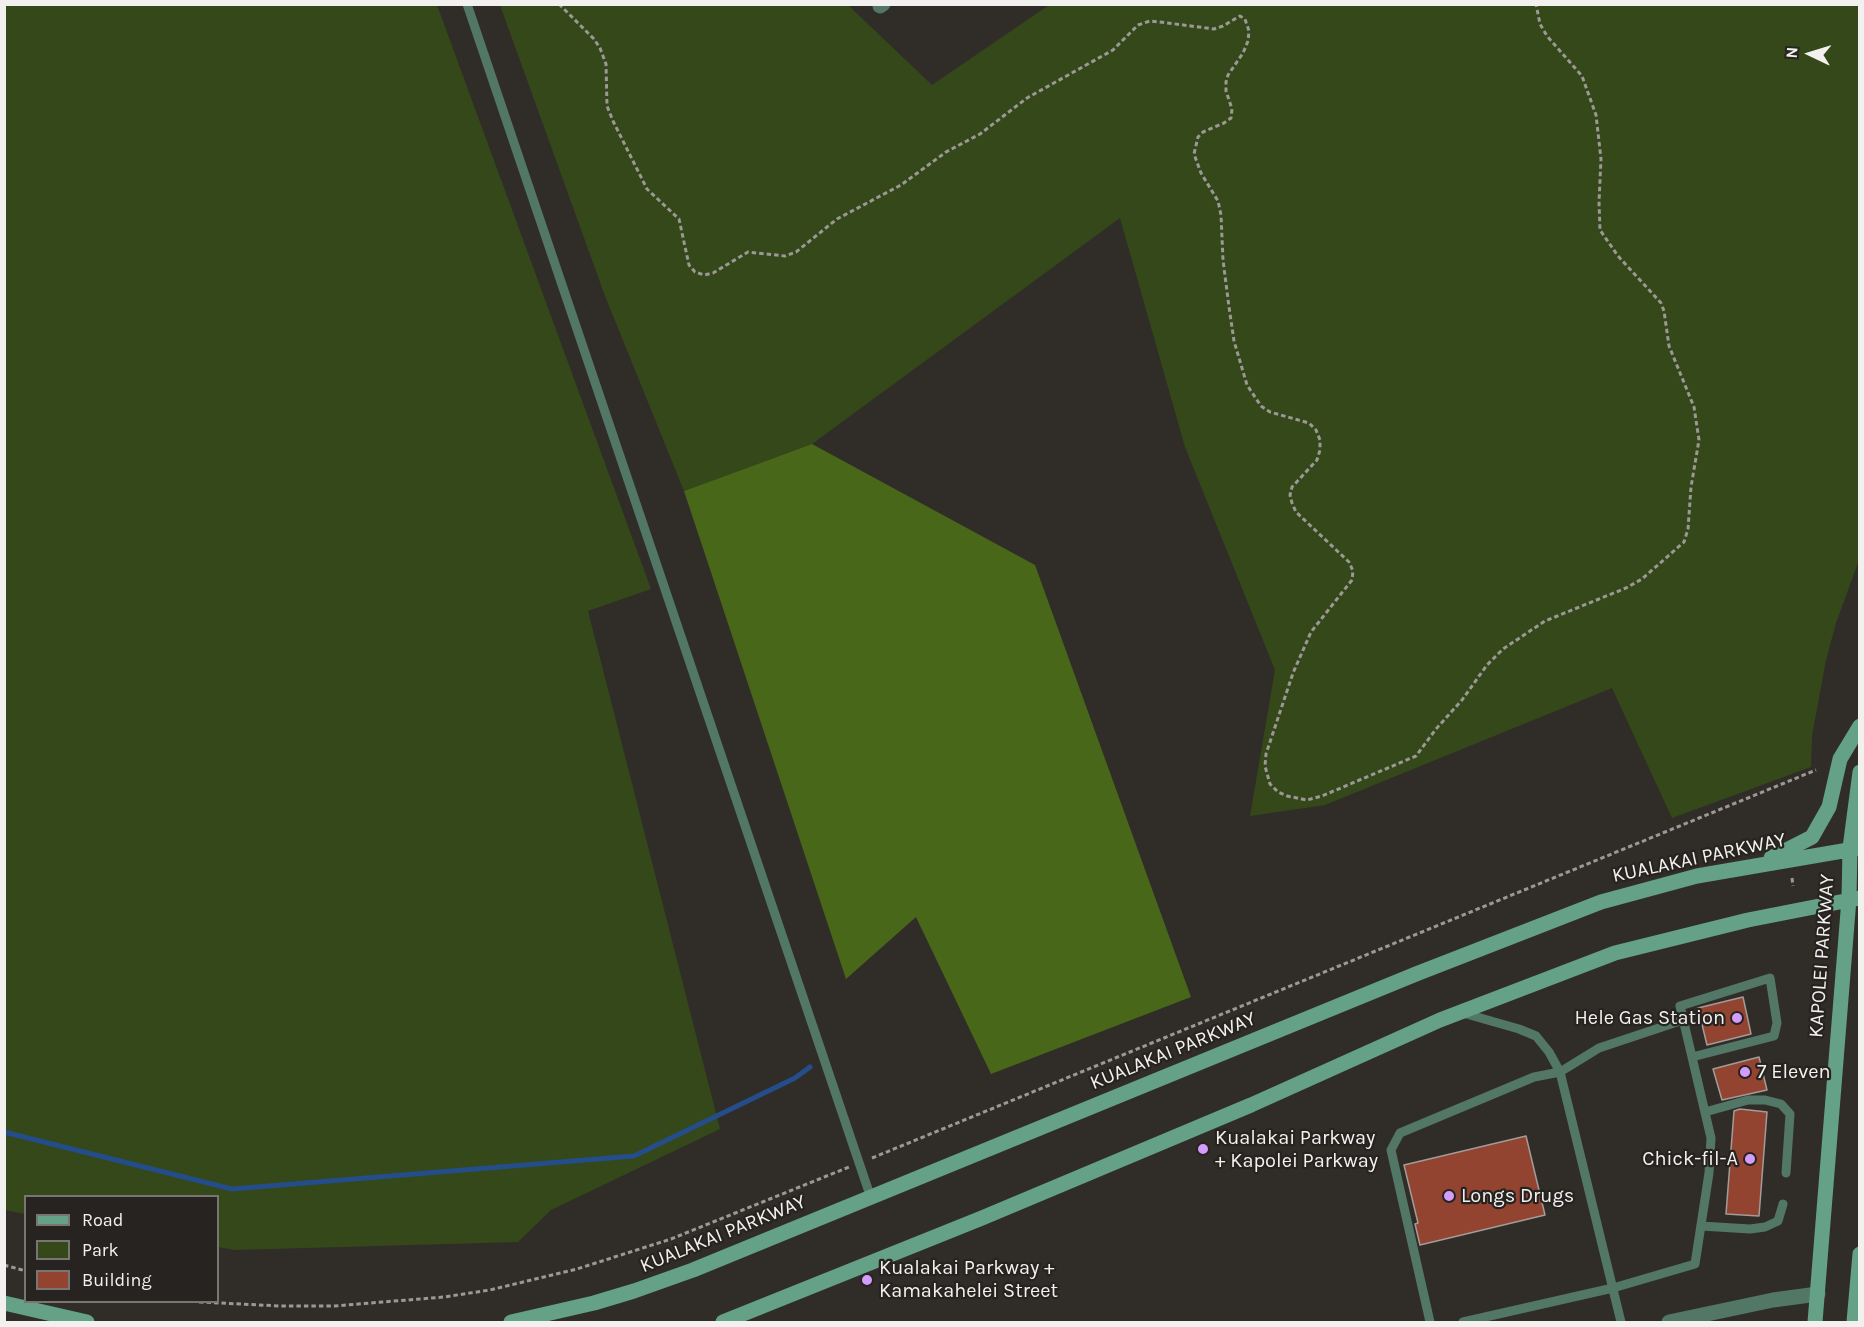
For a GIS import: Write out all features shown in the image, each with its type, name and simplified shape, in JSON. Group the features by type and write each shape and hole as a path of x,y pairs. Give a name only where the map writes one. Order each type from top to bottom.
{"main road":[{"path":"1757,865 1812,837 1828,807 1840,759 1860,726"},
{"name":"KAPOLEI PARKWAY","path":"1815,1323 1854,899 1860,772"},
{"name":"KUALAKAI PARKWAY","path":"511,1323 634,1291 693,1270 1552,920 1650,887 1855,848"},
{"path":"723,1323 1251,1105 1461,1012 1615,953 1748,920 1854,899"},
{"path":"1854,1323 1860,1254"},
{"path":"4,1303 87,1323"}],"street":[{"path":"1669,1323 1773,1300 1818,1294"}],"lane":[{"path":"467,4 871,1198"},
{"path":"1463,1323 1613,1288 1695,1264 1709,1173 1711,1138 1680,1006 1733,993 1770,978 1777,1023 1774,1036 1743,1039 1692,1057"},
{"path":"1461,1012 1536,1036 1549,1052 1560,1072 1621,1323"},
{"path":"1430,1323 1391,1150 1400,1133 1534,1077 1560,1072 1599,1048 1683,1020"},
{"path":"1705,1112 1748,1101 1765,1100 1781,1104 1790,1114 1786,1173"},
{"path":"1701,1226 1750,1229 1766,1227 1778,1221 1784,1204"}],"path":[{"path":"559,4 600,48 606,64 607,106 613,121 645,185 679,219 689,265 695,272 708,275 748,252 785,256 796,252 837,219 901,185 946,152 980,134 1039,90 1107,53 1138,25 1149,21 1214,29 1240,16 1245,19 1249,32 1248,41 1226,82 1226,91 1232,109 1231,118 1203,132 1198,137 1194,154 1218,201 1228,307 1234,341 1247,385 1261,406 1270,412 1310,423 1316,430 1320,440 1317,460 1292,487 1290,495 1292,503 1296,512 1350,562 1353,571 1349,585 1311,632 1293,673 1266,754 1265,766 1270,784 1278,792 1287,796 1307,800 1322,796 1416,756 1503,649 1545,621 1626,588 1642,579 1684,542 1688,529 1691,487 1699,440 1694,407 1669,346 1661,303 1606,242 1600,230 1601,159 1596,115 1582,76 1547,36 1540,24 1536,4"},
{"path":"219,1303 334,1306 444,1297 490,1290 577,1269 670,1239 1816,770"},
{"path":"1792,878 1793,886"},
{"path":"4,1265 24,1270"}],"green space":[{"path":"11,5 437,5 651,589 588,611 720,1129 551,1210 518,1242 235,1250 219,1247 219,1195 24,1195 24,1214 5,1210 4,7"},
{"path":"500,5 848,5 932,85 1049,5 1859,5 1859,560 1836,623 1826,660 1812,736 1811,767 1672,818 1612,688 1325,805 1250,816 1275,670 1185,447 1120,218 812,444 684,491 605,296"},
{"path":"812,444 1035,565 1191,997 991,1074 916,917 846,979 684,491"}],"building":[{"path":"1743,997 1751,1034 1707,1045 1698,1008"},
{"path":"1759,1057 1767,1090 1722,1100 1713,1069"},
{"path":"1740,1109 1767,1112 1759,1216 1726,1214 1734,1111"},
{"path":"1526,1136 1545,1215 1420,1245 1415,1224 1418,1223 1404,1165"}],"waterway":[{"path":"4,1132 232,1189 634,1156 795,1078 810,1067"}],"place":[{"name":"Hele Gas Station","path":"1737,1018"},
{"name":"7 Eleven","path":"1745,1072"},
{"name":"Kualakai Parkway + Kapolei Parkway","path":"1203,1149"},
{"name":"Chick-fil-A","path":"1750,1159"},
{"name":"Longs Drugs","path":"1449,1196"},
{"name":"Kualakai Parkway + Kamakahelei Street","path":"867,1280"}]}
